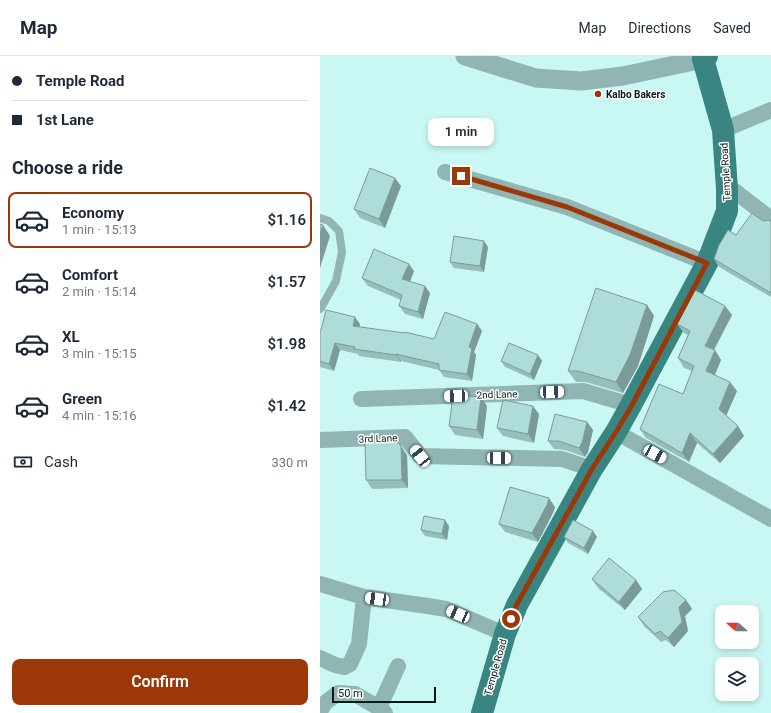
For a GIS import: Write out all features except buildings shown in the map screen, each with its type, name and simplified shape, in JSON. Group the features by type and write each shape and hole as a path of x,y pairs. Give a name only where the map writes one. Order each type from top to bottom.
{"main road":[{"name":"Temple Road","path":"482,713 505,634 517,604 592,469 632,405 707,263 727,211 723,130 704,57"}],"street":[{"path":"465,56 536,78 581,81 623,76 704,57"},
{"path":"723,130 771,110"},
{"path":"445,172 567,207 707,263"},
{"path":"727,189 732,189 771,219"},
{"name":"2nd Lane","path":"360,399 583,391 632,405"},
{"path":"616,432 771,519"},
{"name":"3rd Lane","path":"320,440 404,437 420,456 562,459 592,469"},
{"path":"320,584 364,597 446,609 505,634"},
{"path":"320,658 335,665 344,667 350,664 359,644 364,597"},
{"path":"320,711 325,703 338,693 354,694 382,710 398,666"}],"lane":[{"path":"320,218 328,221 338,231 342,252 336,281 320,309"}],"place":[{"name":"Kalbo Bakers","path":"598,94"}],"route":[{"path":"461,176 567,207 707,263 632,405 592,469 517,604 511,619"}]}
